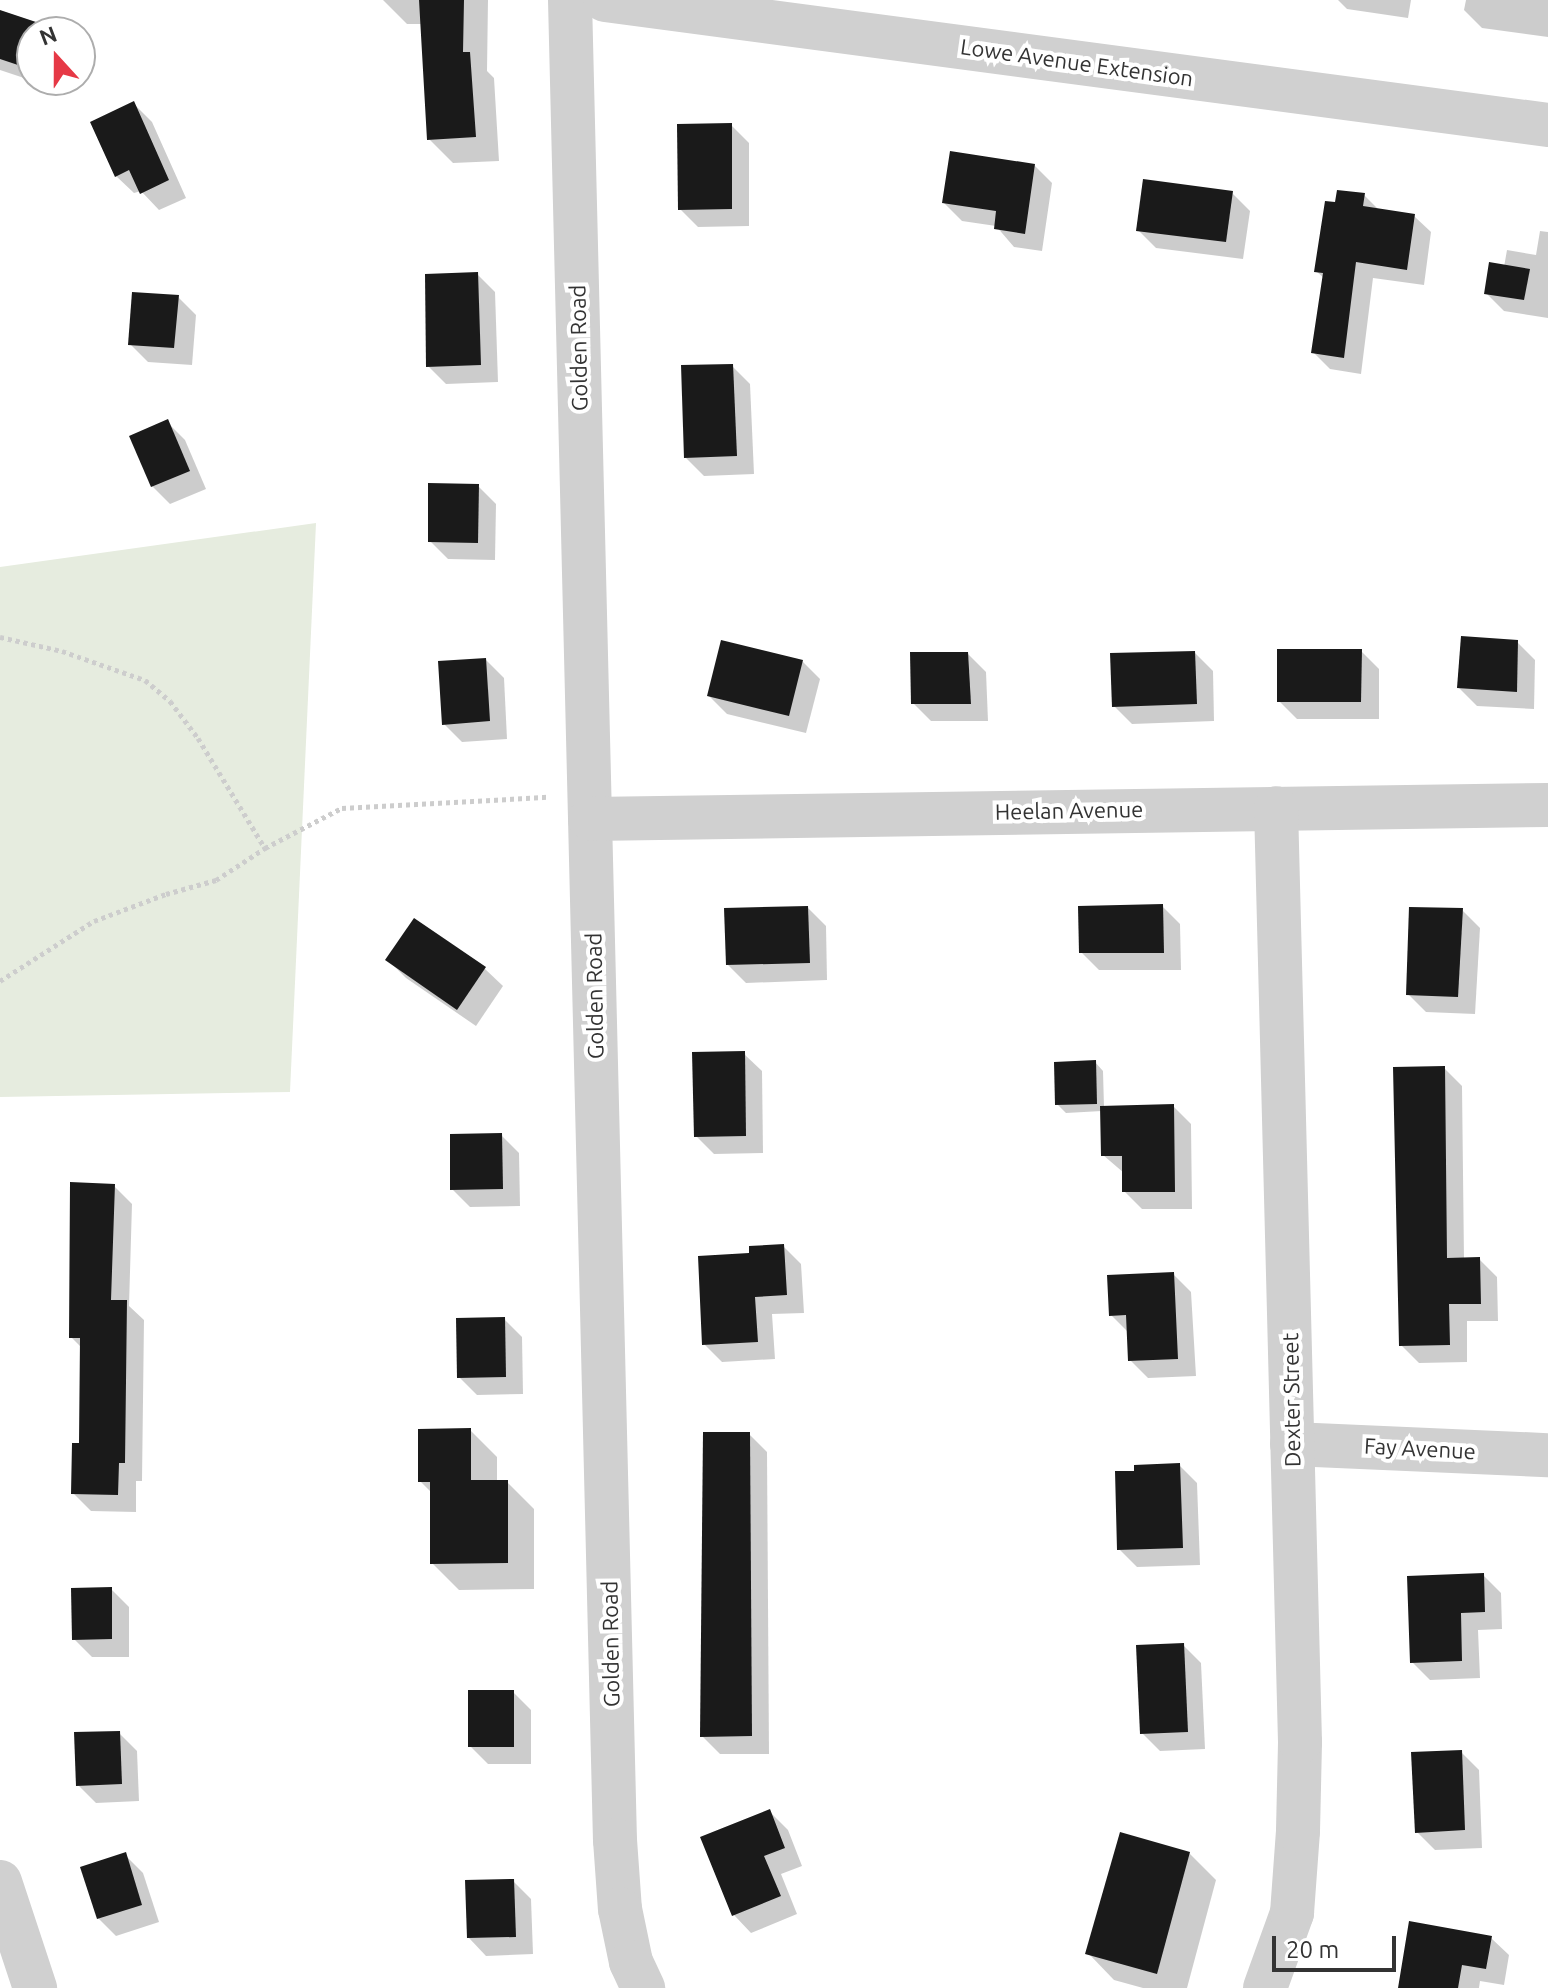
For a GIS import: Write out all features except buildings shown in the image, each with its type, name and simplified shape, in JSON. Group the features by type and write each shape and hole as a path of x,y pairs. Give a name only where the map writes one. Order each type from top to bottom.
{"street":[{"name":"Golden Road","path":"570,0 615,1840 620,1909 631,1962 643,1988"},
{"name":"Lowe Avenue Extension","path":"605,0 1548,125"},
{"name":"Heelan Avenue","path":"589,807 1276,808 1548,805"},
{"name":"Dexter Street","path":"1265,1988 1292,1913 1300,1742 1276,808"},
{"name":"Fay Avenue","path":"1292,1444 1548,1455"},
{"path":"0,1882 35,1988"}],"path":[{"path":"0,637 62,651 145,680 170,701 198,738 265,848"},
{"path":"0,981 94,921 166,894 216,880 265,848 342,808 589,807"}],"shaded area":[{"path":"316,523 290,1092 0,1097 0,567"}]}
